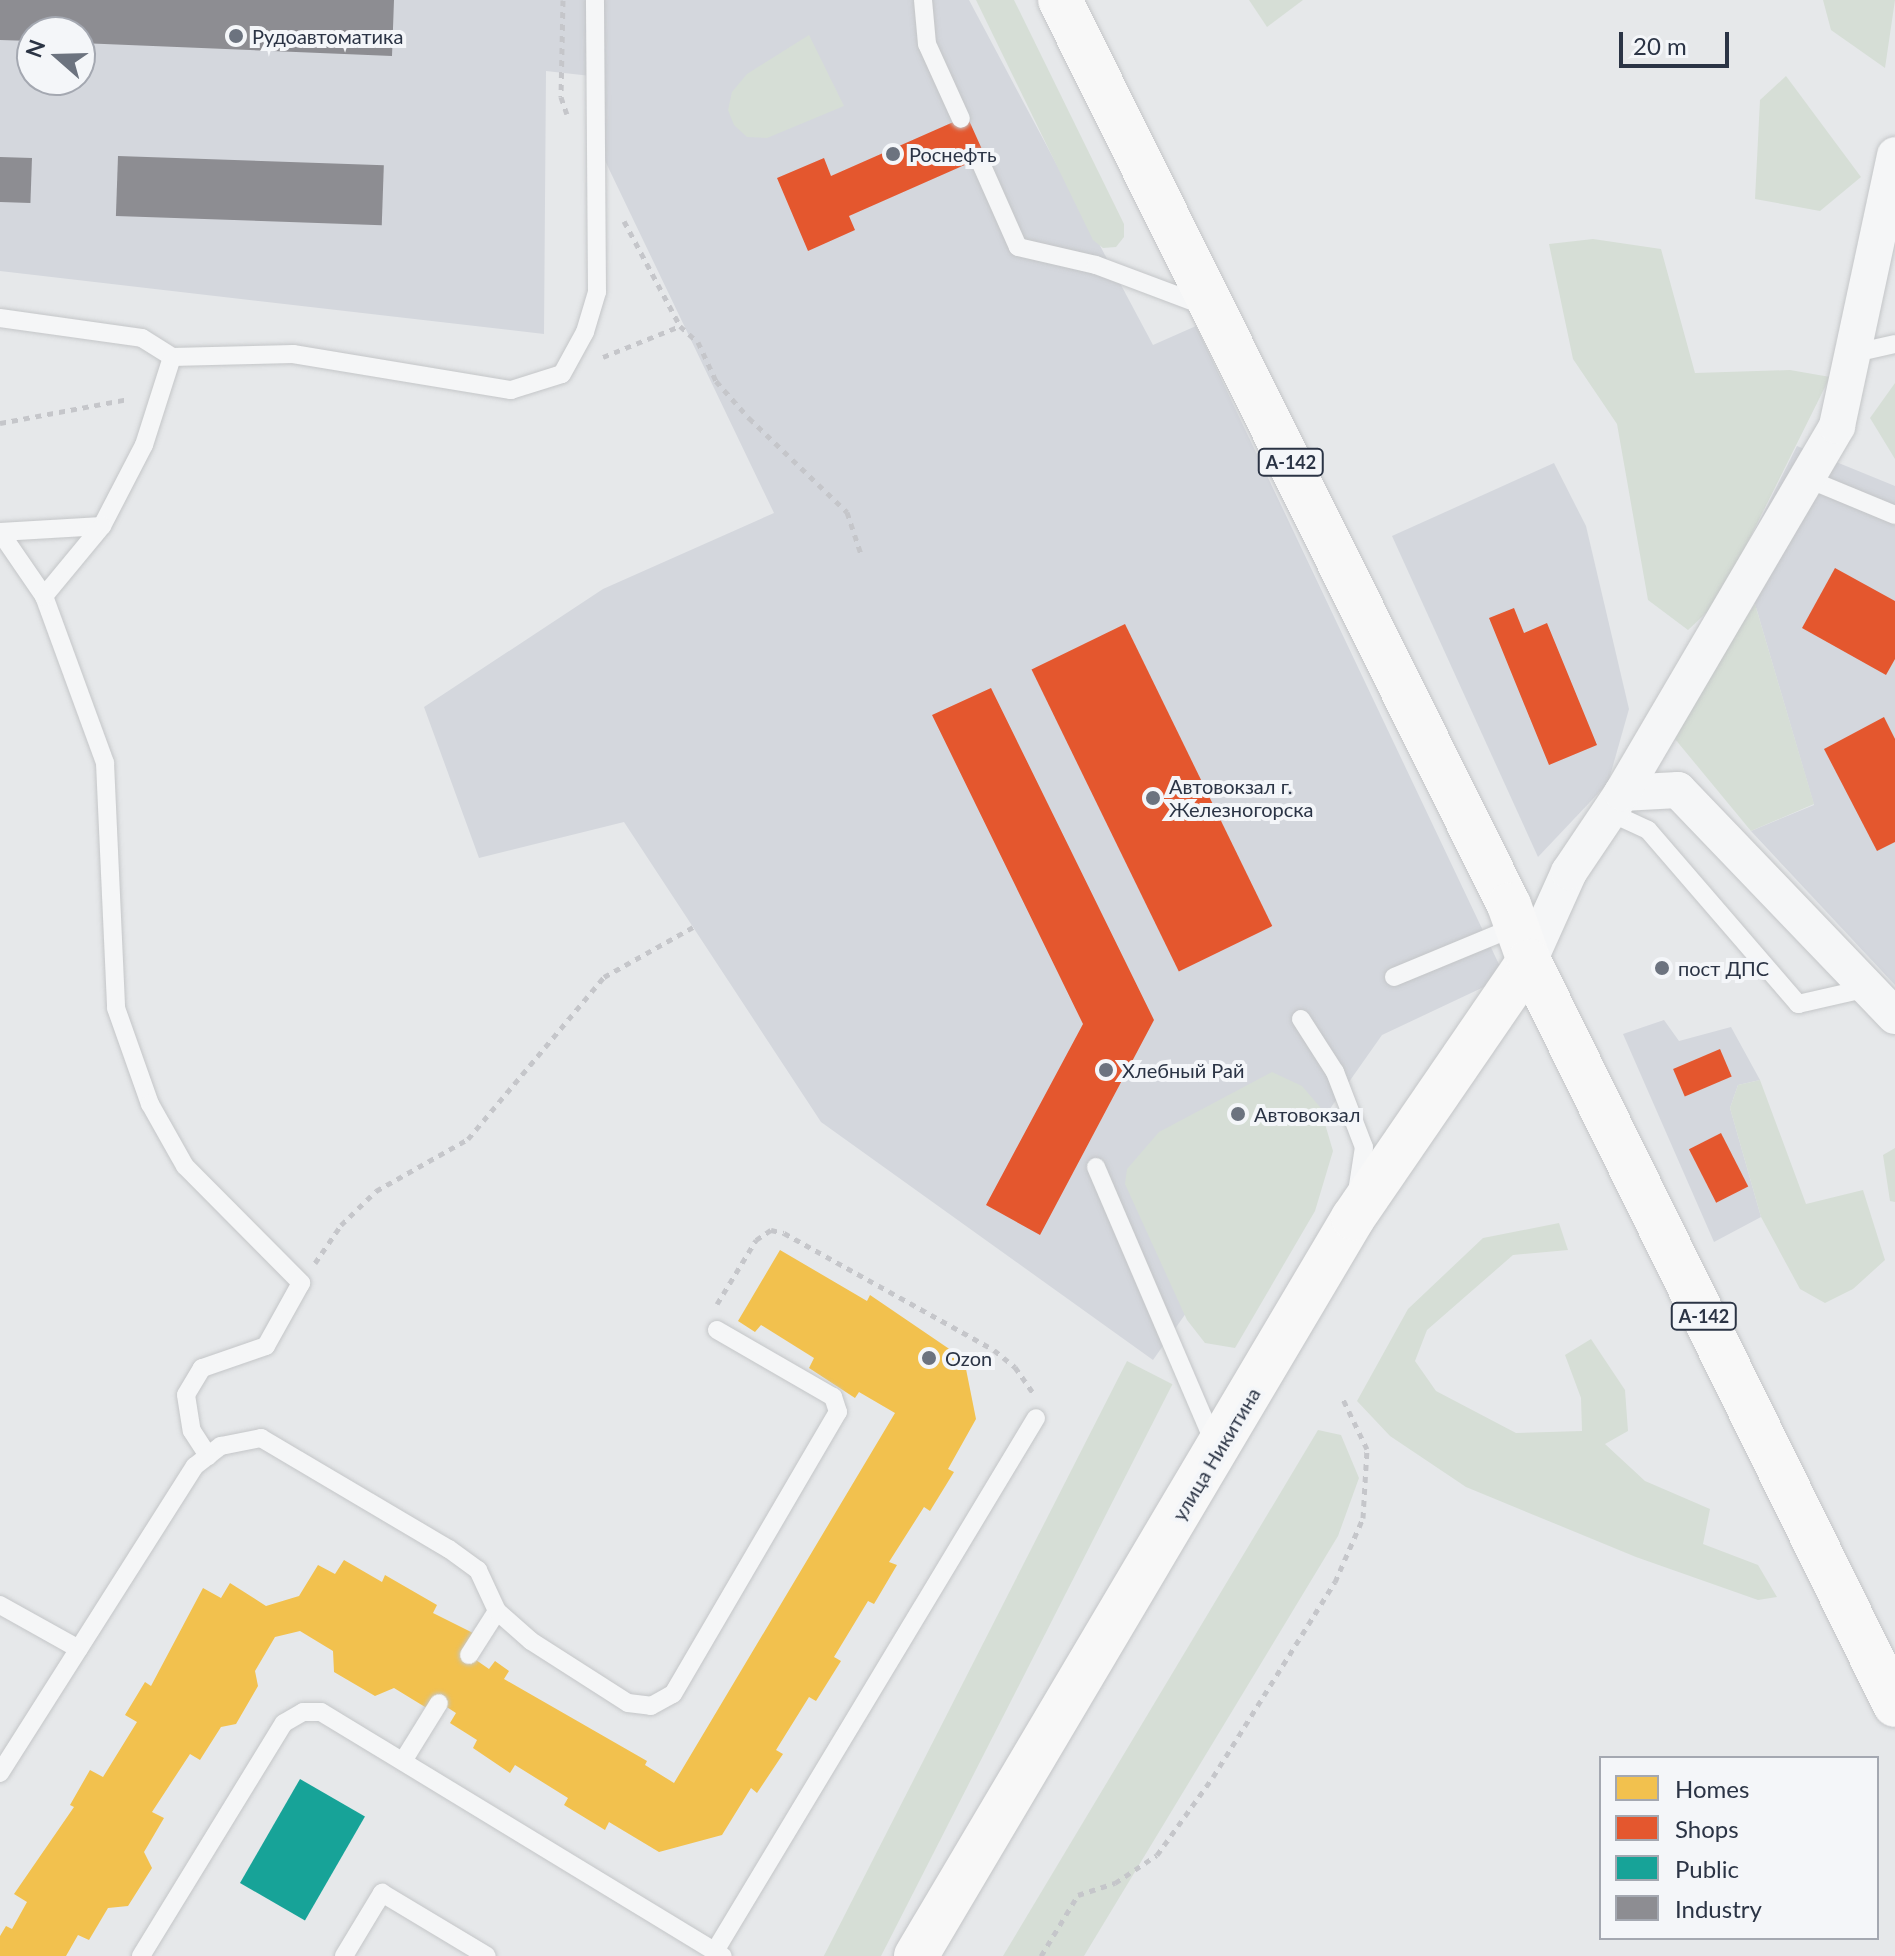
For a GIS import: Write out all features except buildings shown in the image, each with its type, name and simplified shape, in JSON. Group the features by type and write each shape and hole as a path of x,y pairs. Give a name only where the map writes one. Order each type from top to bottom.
{"main road":[{"name":"А-142","path":"1060,0 1215,309 1895,1705"},
{"name":"улица Никитина","path":"916,1956 1218,1451 1353,1218 1524,943"}],"street":[{"path":"1524,943 1616,803 1837,426 1895,155"},
{"path":"1616,803 1678,790 1895,1016"}],"lane":[{"path":"0,318 142,338 172,357 293,354 511,390 562,374 585,332 597,292 595,0"},
{"path":"923,0 927,44 961,119"},
{"path":"979,159 1018,247 1096,265 1215,309"},
{"path":"1855,353 1895,344"},
{"path":"44,596 102,526 144,445 172,357"},
{"path":"1808,479 1895,515"},
{"path":"0,532 102,526"},
{"path":"0,532 44,596 105,763 116,1008 150,1104 185,1166 301,1283 266,1346 202,1368 186,1395 192,1431 208,1456"},
{"path":"1616,803 1648,830 1798,1004 1868,988"},
{"path":"1394,977 1524,943"},
{"path":"1301,1019 1335,1072 1364,1147 1353,1218"},
{"path":"1096,1167 1218,1451"},
{"path":"0,1773 195,1466 221,1446 261,1438 469,1563 478,1570 497,1611 531,1641 628,1703 651,1706 673,1694 838,1412 833,1397 717,1330"},
{"path":"141,1956 284,1723 303,1712 321,1712 719,1954 1036,1418"},
{"path":"0,1605 79,1649"},
{"path":"469,1655 497,1611"},
{"path":"403,1761 439,1703"},
{"path":"344,1956 382,1893 487,1956"}],"path":[{"path":"563,0 561,97 570,119"},
{"path":"598,174 680,326 698,342 716,381 847,512 861,554"},
{"path":"562,374 680,326"},
{"path":"0,423 126,401 172,357"},
{"path":"301,1283 341,1225 376,1191 468,1139 604,977 693,927"},
{"path":"717,1330 710,1316 756,1240 771,1230 784,1233 994,1350 1015,1367 1033,1392 1036,1418"},
{"path":"1041,1956 1078,1895 1115,1883 1157,1855 1335,1582 1363,1518 1367,1449 1342,1397"}],"shaded area":[{"path":"0,0 969,0 1153,345 1196,326 1505,977 1382,1035 1153,1360 821,1122 624,822 479,858 424,707 603,589 774,513 597,144 591,76 546,71 544,334 0,271"},
{"path":"976,0 1014,0 1124,224 1124,237 1116,247 1103,248 1093,240"},
{"path":"1249,0 1303,0 1267,27"},
{"path":"1823,0 1895,0 1885,68 1831,30"},
{"path":"809,35 844,106 767,138 747,137 734,125 728,110 732,92 747,74"},
{"path":"1786,76 1861,177 1820,211 1755,199 1760,100"},
{"path":"1593,239 1661,249 1695,373 1790,370 1830,377 1718,602 1688,630 1648,600 1617,424 1573,359 1549,244"},
{"path":"1895,383 1895,459 1870,418"},
{"path":"1797,446 1895,486 1895,985 1751,831 1814,805 1755,604 1735,570"},
{"path":"1554,463 1586,526 1629,709 1608,783 1538,857 1392,536"},
{"path":"1755,604 1814,804 1751,831 1675,739 1696,693"},
{"path":"1664,1020 1679,1041 1731,1027 1760,1080 1738,1085 1730,1108 1761,1217 1714,1242 1623,1034"},
{"path":"1272,1072 1302,1086 1320,1107 1333,1151 1315,1211 1235,1348 1205,1343 1187,1320 1125,1184 1127,1169 1159,1132"},
{"path":"1760,1080 1806,1204 1863,1190 1885,1260 1853,1289 1825,1303 1800,1289 1761,1217 1730,1108 1738,1085"},
{"path":"1895,1148 1895,1202 1890,1201 1883,1155"},
{"path":"1559,1223 1568,1250 1513,1255 1427,1330 1415,1361 1436,1391 1516,1433 1582,1431 1581,1398 1565,1355 1591,1339 1625,1390 1628,1431 1605,1444 1645,1481 1710,1509 1703,1544 1758,1565 1777,1597 1758,1600 1636,1557 1466,1487 1390,1436 1357,1401 1408,1309 1483,1238"},
{"path":"1127,1361 1172,1384 881,1956 824,1956"},
{"path":"1318,1430 1341,1435 1359,1478 1338,1536 1084,1956 1003,1956"}],"place":[{"name":"Рудоавтоматика","path":"236,36"},
{"name":"Роснефть","path":"893,154"},
{"name":"Автовокзал г. Железногорска","path":"1153,798"},
{"name":"пост ДПС","path":"1662,968"},
{"name":"Хлебный Рай","path":"1106,1070"},
{"name":"Автовокзал","path":"1238,1114"},
{"name":"Ozon","path":"929,1358"}]}
